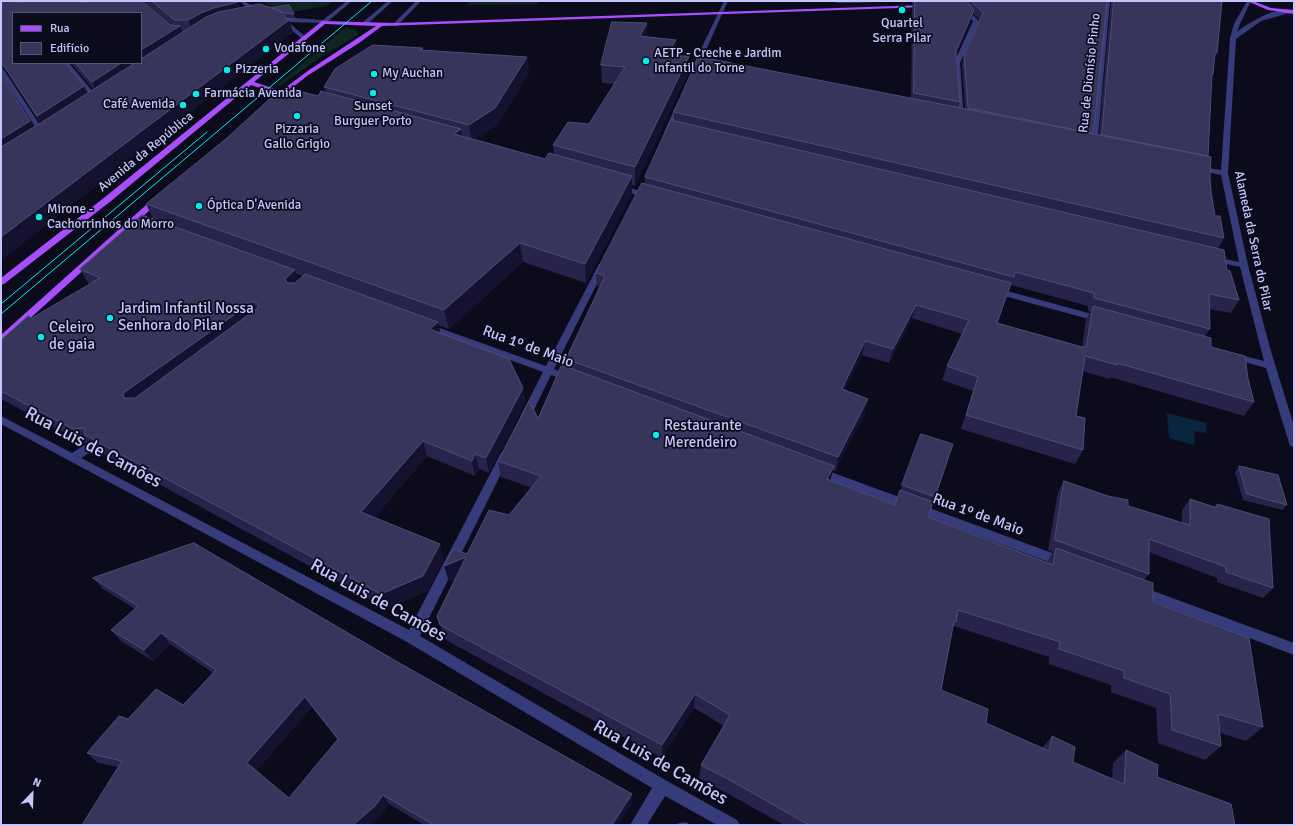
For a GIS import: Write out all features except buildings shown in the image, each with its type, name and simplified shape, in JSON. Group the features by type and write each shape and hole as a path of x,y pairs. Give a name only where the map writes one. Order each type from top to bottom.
{"main road":[{"path":"1249,1 1270,9 1292,12"},
{"path":"960,5 968,5"},
{"path":"324,22 395,25 928,6"},
{"name":"Avenida da República","path":"1,282 108,199 324,22"},
{"path":"265,107 285,94 318,66 365,38 380,25"},
{"path":"250,83 285,94"},
{"path":"1,340 165,193"}],"street":[{"path":"241,1 255,11 264,12 250,15"},
{"name":"Avenida da República","path":"324,22 350,1"},
{"path":"364,24 391,1"},
{"path":"395,25 420,1"},
{"path":"689,80 698,66 726,1"},
{"path":"833,1 885,1"},
{"name":"Rua de Dionísio Pinho","path":"1100,148 1089,146 1095,137 1108,1"},
{"name":"Alameda da Serra do Pilar","path":"1249,1 1236,24 1233,38 1224,173 1244,265 1271,366 1294,443"},
{"path":"960,5 976,21 956,62 960,120"},
{"path":"1233,38 1251,23 1263,17 1292,12"},
{"path":"275,16 284,20 305,38"},
{"path":"284,20 324,22"},
{"path":"67,64 97,100"},
{"path":"1,70 44,136"},
{"path":"663,141 673,129 684,94"},
{"path":"91,104 103,96"},
{"path":"953,118 968,121"},
{"path":"38,140 50,132"},
{"path":"1192,167 1224,173"},
{"path":"609,184 640,190 657,198"},
{"path":"634,203 640,190"},
{"path":"134,220 146,225"},
{"path":"1204,256 1244,265"},
{"path":"521,426 606,257"},
{"path":"985,288 1108,321"},
{"name":"Rua 1º de Maio","path":"420,324 580,382"},
{"path":"1222,353 1271,366"},
{"name":"Rua Luis de Camões","path":"1,420 412,638 662,786 732,825"},
{"path":"73,458 90,447"},
{"path":"412,638 510,447"},
{"name":"Rua 1º de Maio","path":"809,468 1072,566"},
{"path":"1132,588 1294,648"},
{"path":"638,825 662,786"}],"green space":[{"path":"262,1 334,1 327,6 281,14"},
{"path":"469,1 539,1 538,4 468,5"},
{"path":"346,27 357,30 358,35 321,57 280,86 277,85"}],"water":[{"path":"1167,413 1206,423 1207,433 1195,431 1194,445 1169,438"}],"tram line":[{"path":"1,314 372,1"},
{"path":"1,304 207,132"}],"place":[{"name":"Quartel Serra Pilar","path":"902,10"},
{"name":"Vodafone","path":"266,49"},
{"name":"AETP - Creche e Jardim Infantil do Torne","path":"646,61"},
{"name":"Pizzeria","path":"227,70"},
{"name":"My Auchan","path":"374,74"},
{"name":"Sunset Burguer Porto","path":"373,93"},
{"name":"Farmácia Avenida","path":"196,94"},
{"name":"Café Avenida","path":"183,105"},
{"name":"Pizzaria Gallo Grigio","path":"297,116"},
{"name":"Óptica D'Avenida","path":"199,206"},
{"name":"Mirone - Cachorrinhos do Morro","path":"39,217"},
{"name":"Jardim Infantil Nossa Senhora do Pilar","path":"110,318"},
{"name":"Celeiro de gaia","path":"41,337"},
{"name":"Restaurante Merendeiro","path":"656,435"}]}
